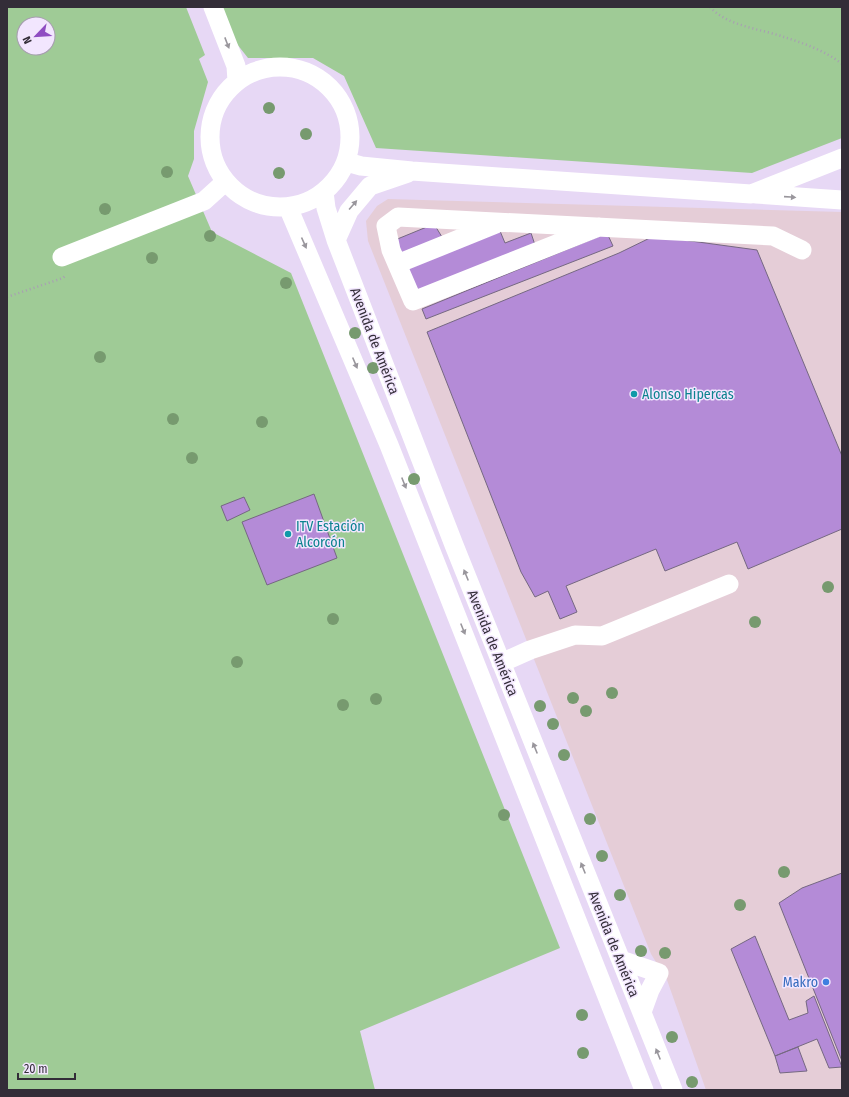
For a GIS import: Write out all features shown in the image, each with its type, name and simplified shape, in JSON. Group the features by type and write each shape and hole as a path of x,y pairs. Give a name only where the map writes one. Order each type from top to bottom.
{"street":[{"path":"213,7 236,66 237,81"},
{"path":"279,66 302,70 322,80 338,96 348,117 351,139 347,162 337,178 324,192 307,202 288,207 265,206 243,197 225,182 214,162 210,140 212,118 221,97 237,81 257,70 279,66"},
{"path":"751,194 842,158"},
{"path":"347,162 361,166 412,171 842,200"},
{"path":"336,240 349,211 370,186 412,171"},
{"path":"62,257 204,200 225,182"},
{"name":"Avenida de América","path":"324,192 326,208 336,240 501,663 673,1090"},
{"name":"Avenida de América","path":"288,207 389,445 644,1090"},
{"path":"599,227 413,301 391,250 386,226 398,217 501,222 599,227 773,236 802,250"},
{"path":"397,264 501,222"},
{"path":"501,663 530,650 575,635 602,636 729,584"},
{"path":"621,960 659,973 650,990 642,1012"}],"path":[{"path":"710,7 716,13 731,21 784,37 832,56 842,64"},
{"path":"7,297 63,278 72,269 62,257"}],"shaded area":[{"path":"388,199 842,212 842,1090 706,1090 667,980 651,954 368,241 366,221 377,206"}],"green space":[{"path":"7,7 186,7 205,55 199,59 208,82 194,131 194,159 188,176 212,232 291,273 560,948 360,1031 375,1090 7,1090"},
{"path":"221,7 842,7 842,138 752,173 376,148 344,76 313,58 248,58 233,39"}],"building":[{"path":"434,224 442,237 402,254 395,240"},
{"path":"500,231 505,243 531,233 535,245 417,292 407,269"},
{"path":"607,233 613,246 426,319 422,309"},
{"name":"Alonso Hipercas","path":"654,236 757,250 842,456 842,529 748,569 737,542 665,571 656,549 566,586 577,612 560,619 548,591 535,597 521,572 427,332 619,253"},
{"name":"ITV Estación Alcorcón","path":"314,494 337,558 267,585 242,522"},
{"path":"244,497 250,510 227,521 221,506"},
{"name":"Makro","path":"842,873 842,1061 779,903 802,888"},
{"path":"755,936 789,1020 808,1013 806,1001 814,996 842,1067 829,1068 817,1039 775,1056 731,949"},
{"path":"798,1047 807,1071 780,1073 775,1056"}],"place":[{"name":"Alonso Hipercas","path":"634,394"},
{"name":"ITV Estación Alcorcón","path":"288,534"},
{"name":"Makro","path":"826,982"}]}
